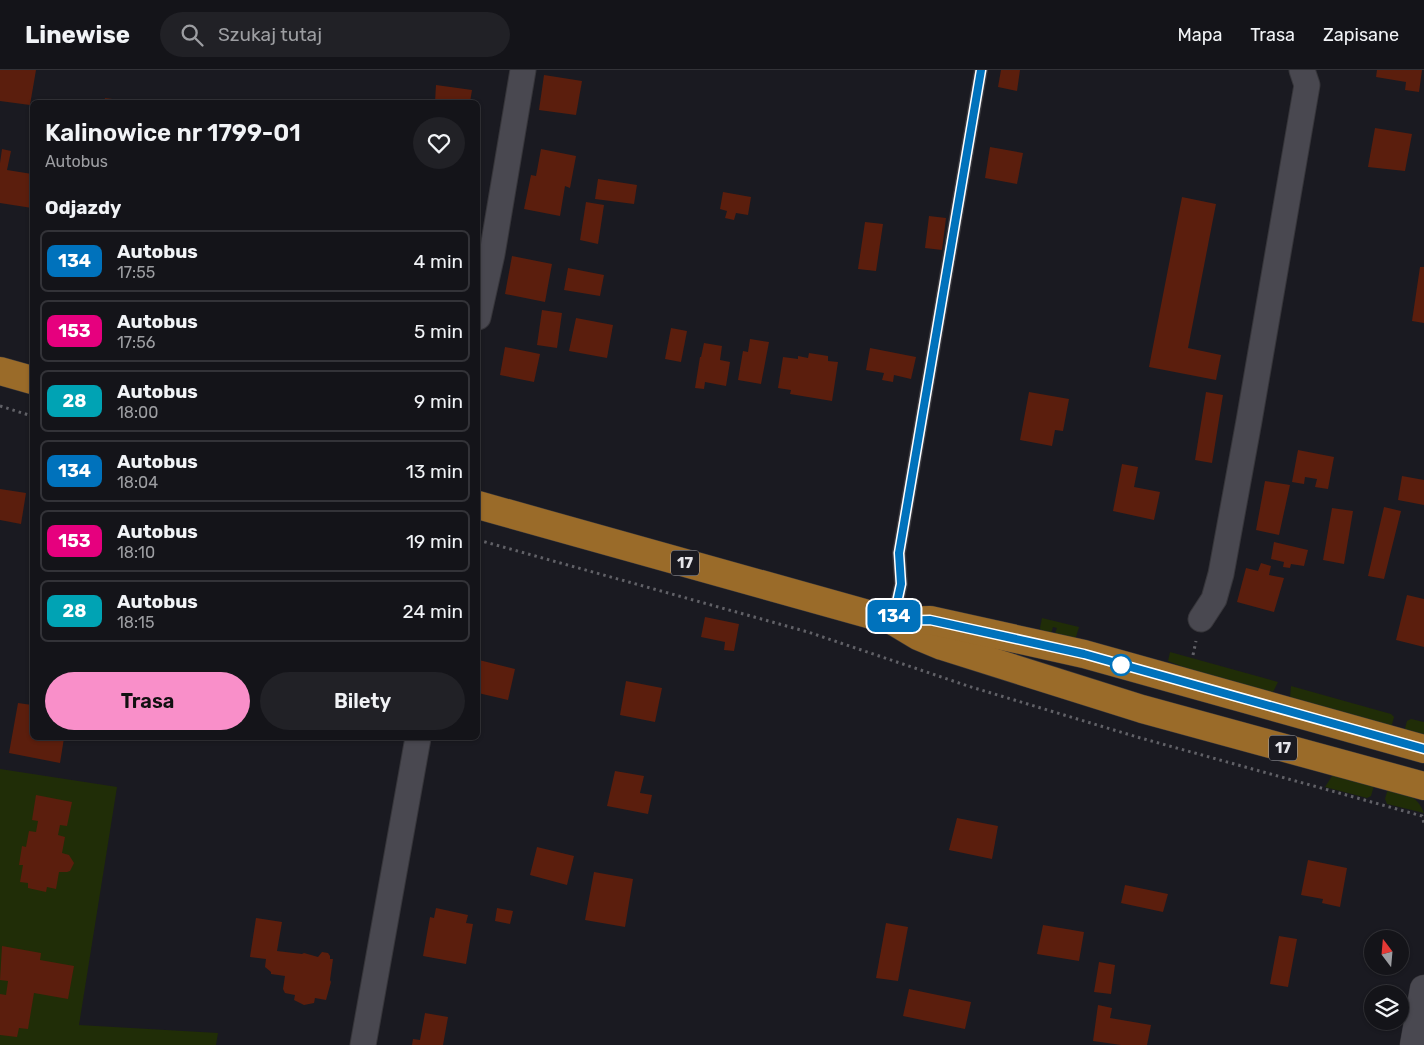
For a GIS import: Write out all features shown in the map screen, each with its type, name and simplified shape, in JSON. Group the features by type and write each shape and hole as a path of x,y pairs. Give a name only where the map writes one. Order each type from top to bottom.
{"highway":[{"path":"0,371 30,379"},
{"name":"17","path":"480,506 893,621 918,636 942,646 1097,696 1424,786"},
{"name":"17","path":"893,621 930,620 1084,654 1424,749"}],"street":[{"path":"480,308 492,254 523,70"},
{"path":"1201,619 1214,599 1221,574 1308,75"},
{"path":"363,1045 418,740"},
{"path":"1414,1045 1424,988"}],"lane":[{"path":"893,621 901,584 899,553 981,70"}],"path":[{"path":"0,406 30,415"},
{"path":"480,541 808,632 968,686 1128,734 1422,816 1424,823"}],"green space":[{"path":"1042,618 1079,627 1075,640 1054,636 1057,628 1053,627 1051,634 1041,632"},
{"path":"1170,652 1278,682 1272,694 1227,684 1168,661"},
{"path":"1291,686 1391,714 1394,717 1391,728 1290,698"},
{"path":"1411,719 1424,722 1424,737 1403,736 1407,721"},
{"path":"0,769 117,787 79,1025 218,1033 216,1045 0,1045"},
{"path":"1334,773 1375,782 1371,796 1367,798 1325,787"},
{"path":"1389,785 1405,792 1418,802 1424,813 1387,804 1385,799"}],"building":[{"path":"0,70 36,70 30,105 0,101"},
{"path":"1001,70 1020,70 1017,91 998,87"},
{"path":"1377,70 1422,70 1419,92 1405,90 1406,82 1376,77"},
{"path":"544,75 582,81 576,115 539,110"},
{"path":"436,85 472,90 470,100 435,100"},
{"path":"1375,128 1412,134 1405,171 1368,167"},
{"path":"990,147 1023,153 1017,184 985,178"},
{"path":"2,149 11,151 7,170 30,174 30,208 0,203"},
{"path":"541,149 576,156 570,188 565,186 560,216 524,209 531,175 536,176"},
{"path":"598,179 637,185 634,204 595,199"},
{"path":"723,192 751,197 748,215 736,213 734,220 725,218 727,211 720,209"},
{"path":"1182,197 1216,204 1188,348 1221,355 1216,380 1149,367"},
{"path":"586,202 604,205 598,244 580,240"},
{"path":"929,216 946,218 942,250 925,248"},
{"path":"865,222 883,224 876,271 858,269"},
{"path":"512,256 552,264 545,302 505,294"},
{"path":"1420,267 1424,267 1424,323 1412,321"},
{"path":"568,268 604,275 600,296 564,290"},
{"path":"542,310 562,313 557,348 537,345"},
{"path":"576,318 613,325 607,358 569,351"},
{"path":"671,328 687,331 681,362 665,359"},
{"path":"750,339 769,342 761,384 738,380 743,351 748,352"},
{"path":"704,343 722,346 720,360 730,362 726,386 705,382 704,389 695,388"},
{"path":"505,347 540,354 534,382 500,375"},
{"path":"870,348 916,357 911,379 894,375 893,382 882,380 884,373 866,370"},
{"path":"809,353 828,356 828,361 838,362 832,401 790,394 791,390 778,388 783,357 798,359 798,356 808,358"},
{"path":"1029,392 1069,399 1063,431 1055,430 1052,446 1020,440"},
{"path":"1206,392 1223,395 1212,463 1195,460"},
{"path":"1298,450 1334,457 1328,489 1315,487 1317,479 1305,477 1304,484 1292,482"},
{"path":"1122,464 1138,467 1134,487 1160,492 1154,520 1113,511"},
{"path":"1402,476 1424,480 1424,505 1398,500"},
{"path":"1265,481 1290,485 1279,535 1256,530"},
{"path":"0,489 26,493 21,524 0,520"},
{"path":"1384,507 1401,511 1384,579 1368,576"},
{"path":"1332,508 1353,511 1344,564 1323,560"},
{"path":"1274,542 1308,550 1304,566 1291,564 1290,568 1283,567 1284,562 1271,559"},
{"path":"1261,563 1271,566 1269,575 1284,578 1274,612 1237,602 1246,568 1258,571"},
{"path":"1407,595 1424,599 1424,647 1396,640"},
{"path":"705,617 739,624 734,651 724,650 725,642 701,637"},
{"path":"480,660 515,669 508,700 480,693"},
{"path":"626,681 662,688 655,722 620,715"},
{"path":"18,703 30,705 30,740 64,740 60,763 9,753"},
{"path":"615,771 644,776 640,793 652,795 648,814 607,806"},
{"path":"36,795 72,802 67,826 60,825 58,835 65,837 62,853 69,855 74,863 70,871 59,872 56,889 47,887 46,892 28,888 28,883 20,882 23,865 19,865 22,846 26,847 29,831 36,832 38,821 32,820"},
{"path":"957,818 998,826 992,859 949,850"},
{"path":"537,847 574,856 567,885 530,875"},
{"path":"1308,860 1347,868 1340,907 1322,903 1323,899 1301,895"},
{"path":"594,872 633,879 625,927 585,920"},
{"path":"1125,885 1168,894 1163,912 1121,903"},
{"path":"436,908 468,915 466,923 473,924 466,964 423,956 430,917 434,918"},
{"path":"497,908 513,911 510,924 495,921"},
{"path":"256,918 282,922 277,951 304,953 318,957 322,952 328,953 330,959 333,959 331,982 326,1000 315,998 314,1003 304,1005 294,1000 295,995 285,993 283,989 285,976 271,974 265,967 266,959 250,957"},
{"path":"886,923 908,927 898,981 876,978"},
{"path":"1043,925 1084,932 1079,961 1037,954"},
{"path":"1279,936 1297,939 1288,987 1270,984"},
{"path":"2,946 41,953 40,960 74,966 68,999 34,993 28,1029 19,1028 17,1037 0,1035 0,994 6,995 8,981 0,980"},
{"path":"1099,962 1115,965 1111,994 1094,992"},
{"path":"909,989 971,1002 965,1029 903,1016"},
{"path":"1098,1005 1112,1008 1110,1018 1151,1025 1147,1045 1121,1045 1093,1041"},
{"path":"425,1013 448,1017 443,1045 412,1045 413,1039 420,1040"}],"bus line":[{"name":"134","path":"981,70 899,553 901,584 893,621 930,620 1084,654 1424,749"}]}
